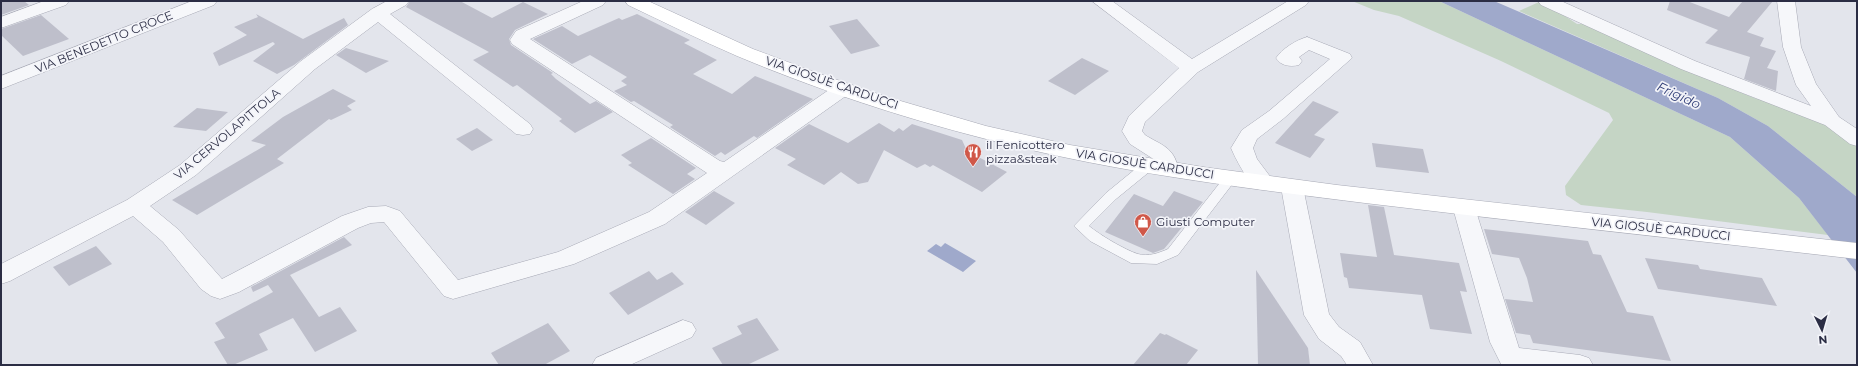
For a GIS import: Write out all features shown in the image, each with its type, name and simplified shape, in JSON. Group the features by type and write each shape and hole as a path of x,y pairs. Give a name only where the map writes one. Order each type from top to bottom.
{"main road":[{"name":"VIA GIOSUÈ CARDUCCI","path":"634,1 712,38 791,71 843,89 986,132 1083,155 1292,187 1464,208 1857,251"}],"street":[{"path":"1,23 60,1"},
{"name":"VIA BENEDETTO CROCE","path":"1,83 208,1"},
{"name":"VIA CERVOLAPITTOLA","path":"1,275 135,205 188,170 308,65 378,13 400,1"},
{"path":"597,1 523,35 519,40 715,168 728,169"},
{"path":"1101,1 1191,68"},
{"path":"1158,167 1165,157 1137,139 1132,131 1136,120 1191,68 1300,1"},
{"path":"1547,1 1688,65 1832,120"},
{"path":"1786,1 1792,47 1806,85 1832,120 1857,139"},
{"path":"378,13 523,129"},
{"path":"1264,183 1247,161 1242,148 1244,142 1260,126 1276,115 1343,58 1307,44 1285,58 1292,61"},
{"path":"135,205 171,236 210,283 220,290 350,222 368,215 386,214 392,216 453,290 573,255 657,218 843,89"},
{"path":"1292,187 1317,315 1329,334 1346,344 1355,352 1360,365"},
{"path":"1464,208 1503,342 1512,361 1580,365"},
{"path":"605,365 683,330"}],"lane":[{"path":"1158,167 1111,196 1082,226 1095,238 1136,259 1157,259 1172,252 1231,178"}],"green space":[{"path":"1352,1 1439,1 1730,137 1799,198 1828,235 1581,205 1566,195 1565,186 1613,120 1609,113 1501,61 1399,16 1374,10"},
{"path":"1539,2 1550,6 1577,24 1587,24 1736,88 1735,90 1757,99 1760,97 1829,126 1857,146 1857,197 1768,126 1718,98 1519,11"}],"water":[{"name":"Frigido","path":"1439,1 1494,1 1718,98 1768,126 1857,197 1857,273 1799,198 1730,137"},
{"path":"945,243 976,261 963,272 927,251 936,244 941,247"}],"building":[{"path":"1,1 24,1 29,5 1,15"},
{"path":"410,1 460,1 492,18 523,2 548,14 515,30 509,39 511,45 553,73 551,74 556,79 590,104 596,101 613,112 575,133 559,121 562,119 517,85 513,87 473,60 489,52 406,7"},
{"path":"1670,1 1687,1 1729,17 1743,1 1773,1 1747,32 1764,38 1760,46 1776,51 1767,68 1778,71 1776,91 1744,79 1750,57 1705,43 1718,30 1667,10"},
{"path":"256,14 303,39 344,18 348,25 294,65 277,74 253,61 275,44 273,42 219,66 213,53 247,35 234,27 258,17"},
{"path":"637,14 690,40 684,43 717,60 693,74 732,94 755,76 813,99 757,138 754,136 725,155 721,152 715,156 670,127 673,125 634,101 631,102 614,91 627,85 621,81 627,77 590,55 572,64 533,39 562,26 578,36 619,18 622,20"},
{"path":"41,15 69,39 23,56 1,35 1,29"},
{"path":"857,19 880,46 851,54 829,26"},
{"path":"346,48 389,61 366,73 336,55"},
{"path":"1082,58 1109,71 1075,95 1048,81"},
{"path":"333,89 356,101 347,106 352,110 331,120 329,119 277,159 284,163 197,215 172,200 266,145 251,141 283,117"},
{"path":"1313,101 1339,112 1314,135 1325,139 1310,158 1275,143"},
{"path":"197,108 228,112 206,131 173,127"},
{"path":"879,123 894,132 899,128 903,131 912,124 962,140 967,151 1007,172 982,192 933,165 930,167 925,164 917,168 884,150 868,182 858,184 841,172 824,185 787,165 796,159 775,148 809,124 848,143"},
{"path":"477,128 493,140 472,151 456,139"},
{"path":"651,138 696,168 687,174 695,179 673,194 628,165 632,163 621,155"},
{"path":"1372,143 1423,149 1429,173 1376,167"},
{"path":"714,191 735,203 706,225 685,212"},
{"path":"1174,191 1203,202 1164,249 1153,253 1105,232 1134,194 1163,206"},
{"path":"1368,205 1384,207 1394,255 1459,263 1467,292 1460,291 1472,334 1430,329 1422,295 1349,288 1347,278 1344,277 1340,253 1377,257"},
{"path":"1484,229 1588,241 1593,254 1601,255 1627,312 1653,316 1671,361 1533,343 1530,335 1516,333 1505,299 1533,302 1527,278 1519,258 1492,254"},
{"path":"344,237 352,245 290,275 319,317 340,307 357,331 315,352 293,318 259,334 268,350 233,365 228,365 214,342 225,338 215,323 273,292 268,285 253,292 251,287"},
{"path":"96,246 112,264 69,286 53,267"},
{"path":"1645,258 1698,265 1700,269 1762,278 1777,306 1658,289"},
{"path":"1256,270 1308,348 1310,365 1258,365"},
{"path":"649,271 657,280 672,272 684,284 628,315 609,293"},
{"path":"757,318 779,350 747,365 723,365 712,348 742,334 737,326"},
{"path":"548,323 570,351 544,365 499,365 491,353"},
{"path":"1160,333 1166,334 1198,350 1186,365 1133,365"}],"place":[{"name":"il Fenicottero pizza&steak","path":"973,167"},
{"name":"Giusti Computer","path":"1143,237"}]}
